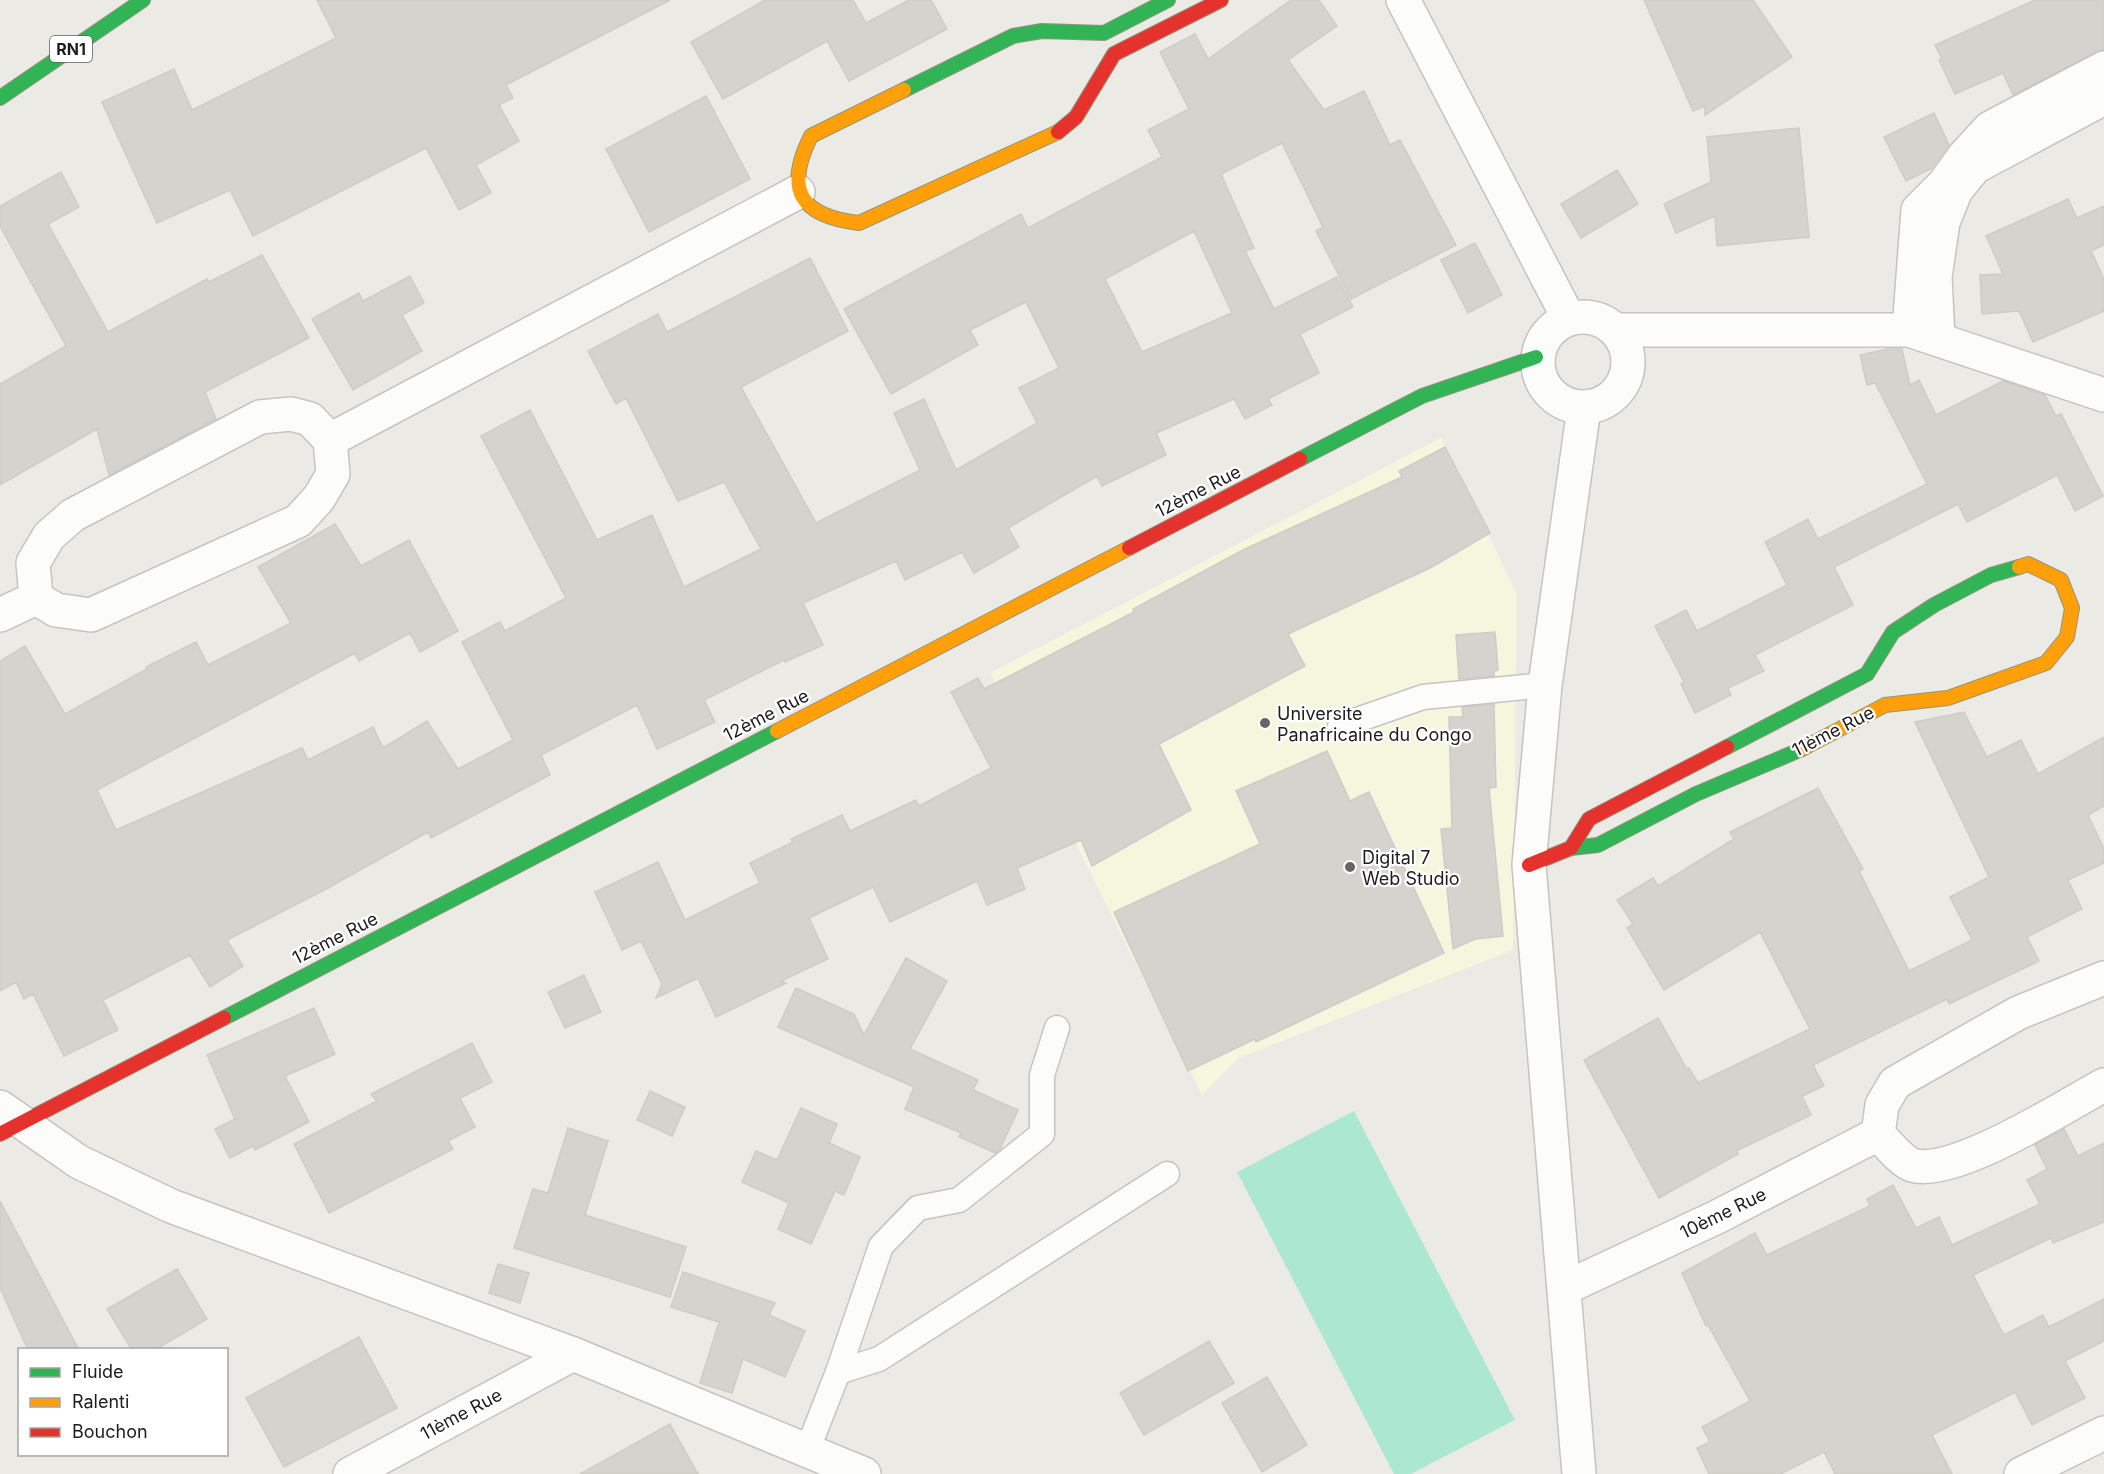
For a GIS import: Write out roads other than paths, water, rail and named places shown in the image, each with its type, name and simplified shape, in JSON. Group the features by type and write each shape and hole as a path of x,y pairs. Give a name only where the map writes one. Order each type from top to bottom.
{"main road":[{"name":"RN1","path":"0,98 143,0"},
{"path":"1168,0 1109,43 1076,117 1056,133 859,223 838,222 816,214 798,192 796,170 801,153 812,136 1013,36 1042,31 1109,43 1221,0"},
{"name":"12ème Rue","path":"7,1121 1422,396 1536,357"},
{"name":"11ème Rue","path":"1529,865 1571,848 1598,846 1696,794 1801,749 1886,705 1948,698 2046,663 2067,637 2072,608 2061,580 2028,564 1991,574 1934,605 1893,632 1867,674"},
{"path":"1571,848 1589,819 1867,674"}],"street":[{"path":"1403,0 1568,317"},
{"path":"1924,334 1918,210 1944,184 1965,155 1990,128 2104,68"},
{"path":"1924,334 1944,222 1956,190 1975,166 2104,98"},
{"path":"330,440 798,192"},
{"path":"1618,330 1629,353 1626,379 1609,400 1584,408 1559,402 1541,382 1536,357 1547,333 1568,317 1595,316 1618,330 1924,334 2104,395"},
{"path":"1579,1474 1529,865 1545,685 1584,408"},
{"path":"291,414 310,419 330,440 333,474 319,498 298,521 91,615 56,610 36,598 33,563 49,536 74,515 260,417 291,414"},
{"path":"0,615 36,598"},
{"path":"1867,674 1886,705"},
{"path":"2104,978 2018,1013 1895,1083 1882,1105 1878,1134 1911,1165 1936,1167 1995,1145 2104,1085"},
{"path":"7,1121 79,1162 171,1206 573,1354 864,1474"},
{"name":"10ème Rue","path":"1565,1288 1717,1217 1878,1134"},
{"name":"11ème Rue","path":"350,1474 573,1354"},
{"path":"2021,1474 2104,1433"}],"lane":[{"path":"1340,726 1423,697 1545,685"},
{"path":"807,1451 838,1372 881,1246 918,1208 959,1200 1042,1134 1042,1075 1057,1028"},
{"path":"838,1372 879,1359 1167,1174"}],"place":[{"name":"Universite Panafricaine du Congo","path":"1265,723"},
{"name":"Digital 7 Web Studio","path":"1350,867"}]}
